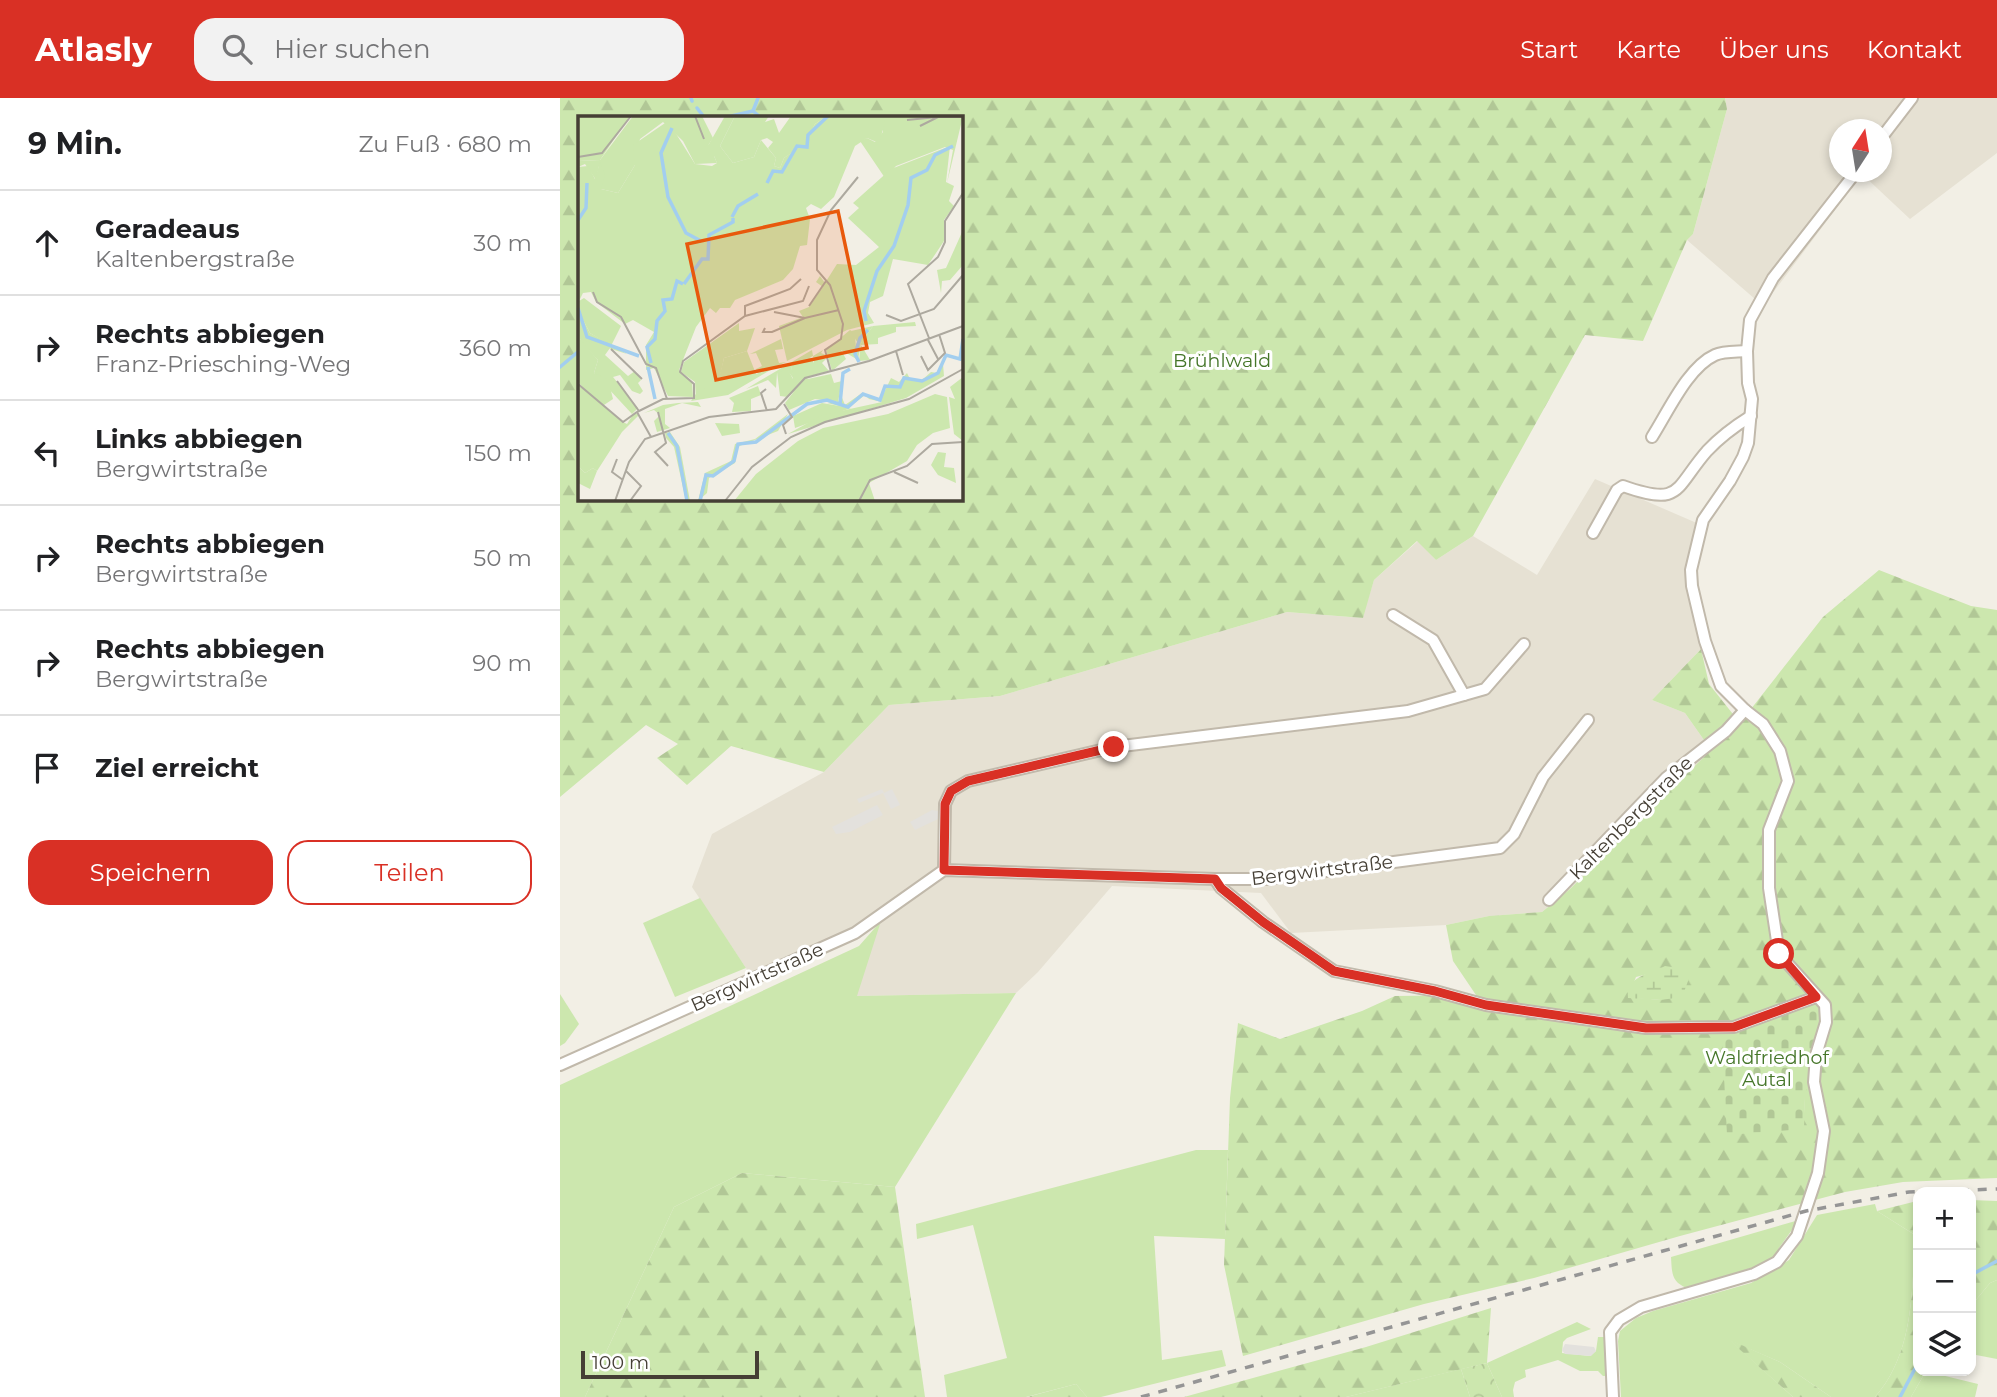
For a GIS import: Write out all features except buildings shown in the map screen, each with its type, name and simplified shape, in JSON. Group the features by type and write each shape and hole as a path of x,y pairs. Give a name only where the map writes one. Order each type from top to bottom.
{"street":[{"path":"1892,123 1912,98"},
{"path":"1613,1397 1610,1332 1619,1320 1640,1307 1754,1274 1777,1262 1797,1236 1818,1173 1824,1131 1814,1082 1816,1055 1826,1021 1825,1005 1779,954 1769,888 1769,830 1788,781 1780,751 1763,724 1721,686 1705,641 1692,586 1691,570 1703,520 1743,457 1748,443 1752,399 1748,383 1747,351 1750,320 1773,278 1848,182"},
{"path":"1652,437 1693,372 1706,360 1718,354 1747,351"},
{"path":"1593,533 1616,490 1623,486 1646,494 1660,495 1676,491 1707,451 1728,430 1751,416"},
{"path":"1393,615 1433,640 1464,695"},
{"path":"944,870 945,804 951,791 968,781 1114,747 1408,711 1485,689 1524,644"},
{"name":"Kaltenbergstraße","path":"1549,900 1666,778 1726,731 1745,710"},
{"name":"Bergwirtstraße","path":"560,1065 855,933 944,870 1265,879 1500,848 1514,834 1543,777 1588,720"},
{"path":"1215,879 1221,888 1263,922 1334,971 1435,991 1486,1005 1646,1028 1734,1027 1816,997"}],"shaded area":[{"path":"1725,98 1997,98 1997,153 1910,219 1871,182 1892,182 1892,119 1829,119 1829,182 1856,182 1763,306 1687,240 1693,234 1727,109"},
{"path":"1595,479 1699,524 1686,576 1701,649 1652,700 1685,713 1711,750 1570,889 1542,912 1489,916 1446,925 1291,933 1261,893 1112,886 1038,972 1016,993 856,996 880,921 756,983 692,887 712,834 824,772 889,705 1000,696 1287,612 1362,618 1374,580 1418,541 1436,560 1473,536 1537,575"},
{"path":"882,789 884,793 892,789 900,805 891,809 883,793 859,803 857,799"},
{"path":"877,805 883,815 850,832 836,834 832,827"},
{"path":"932,810 938,811 938,819 915,830 910,822"},
{"path":"1565,1344 1594,1347 1596,1351 1591,1356 1565,1354 1562,1350"}],"green space":[{"name":"Brühlwald","path":"560,98 1725,98 1727,109 1693,234 1687,240 1643,341 1585,335 1473,536 1436,560 1417,541 1374,580 1363,618 1287,612 1000,696 889,705 824,772 731,746 687,785 657,758 678,744 646,725 560,797"},
{"path":"1879,570 1971,606 1997,610 1997,1178 1903,1182 1845,1192 1534,1278 1424,1304 1243,1356 1224,1265 1230,1098 1238,1023 1280,1039 1362,1011 1395,996 1476,995 1453,961 1446,925 1489,916 1542,912 1570,889 1711,750 1685,713 1652,700 1701,649 1709,684 1740,723 1823,617","holes":["1652,973 1661,1000 1628,997 1636,977","1722,1037 1805,1098 1803,1129"]},
{"path":"700,898 746,968 675,997 643,923"},
{"path":"881,921 857,996 1016,993 895,1187 742,1173 674,1207 585,1397 560,1397 560,1085 859,946"},
{"path":"1665,966 1685,969 1690,976 1682,997 1661,1000 1628,998 1628,991 1635,980"},
{"path":"560,994 579,1024 560,1046"},
{"name":"Waldfriedhof Autal","path":"1812,1002 1819,1013 1819,1026 1805,1098 1804,1129 1727,1135 1722,1037"},
{"path":"1196,1150 1228,1150 1225,1239 1154,1236 1162,1360 1222,1350 1226,1366 1101,1397 1087,1397 1076,1384 1026,1397 947,1397 944,1375 1007,1358 973,1225 917,1239 916,1224"},
{"path":"742,1173 895,1187 925,1397 585,1397 674,1207"},
{"path":"1976,1200 1997,1201 1997,1280 1990,1283 1976,1300"},
{"path":"1913,1202 1913,1234 1877,1211"},
{"path":"1875,1204 1877,1211 1913,1234 1911,1299 1904,1341 1888,1380 1875,1397 1831,1397 1780,1362 1731,1341 1793,1397 1621,1397 1618,1341 1620,1331 1636,1318 1653,1311 1751,1283 1789,1260 1817,1215"},
{"path":"1799,1220 1776,1255 1761,1265 1687,1288 1673,1276 1671,1257"},
{"path":"1913,1267 1913,1376 1923,1376 1911,1397 1875,1397 1888,1380 1897,1361 1904,1341"},
{"path":"1997,1280 1997,1359 1976,1355 1976,1300 1990,1283"},
{"path":"1491,1308 1487,1363 1346,1397 1184,1397 1366,1347"},
{"path":"1577,1322 1591,1329 1567,1338 1563,1342 1562,1353 1590,1356 1596,1351 1598,1337 1605,1337 1607,1376 1598,1371 1580,1371 1558,1360 1525,1370 1526,1377 1515,1382 1514,1397 1502,1397 1487,1363"},
{"path":"1728,1339 1780,1362 1831,1397 1793,1397"},
{"path":"1487,1363 1502,1397 1470,1397 1461,1369"},
{"path":"1461,1369 1470,1397 1346,1397"},
{"path":"1923,1376 1945,1376 1978,1384 1975,1397 1911,1397"},
{"path":"1076,1384 1087,1397 1027,1397"}],"waterway":[{"path":"758,98 753,111 759,116"},
{"path":"697,108 703,116"},
{"path":"731,116 753,111"},
{"path":"560,367 578,352"},
{"path":"1976,1272 1997,1261"},
{"path":"1900,1397 1913,1372"}],"railway":[{"path":"1141,1397 1806,1211 1909,1192 1997,1189"}],"route":[{"path":"1114,747 968,781 951,791 945,804 944,870 1215,879 1221,888 1263,922 1334,971 1435,991 1486,1005 1646,1028 1734,1027 1816,997 1779,954"}]}
